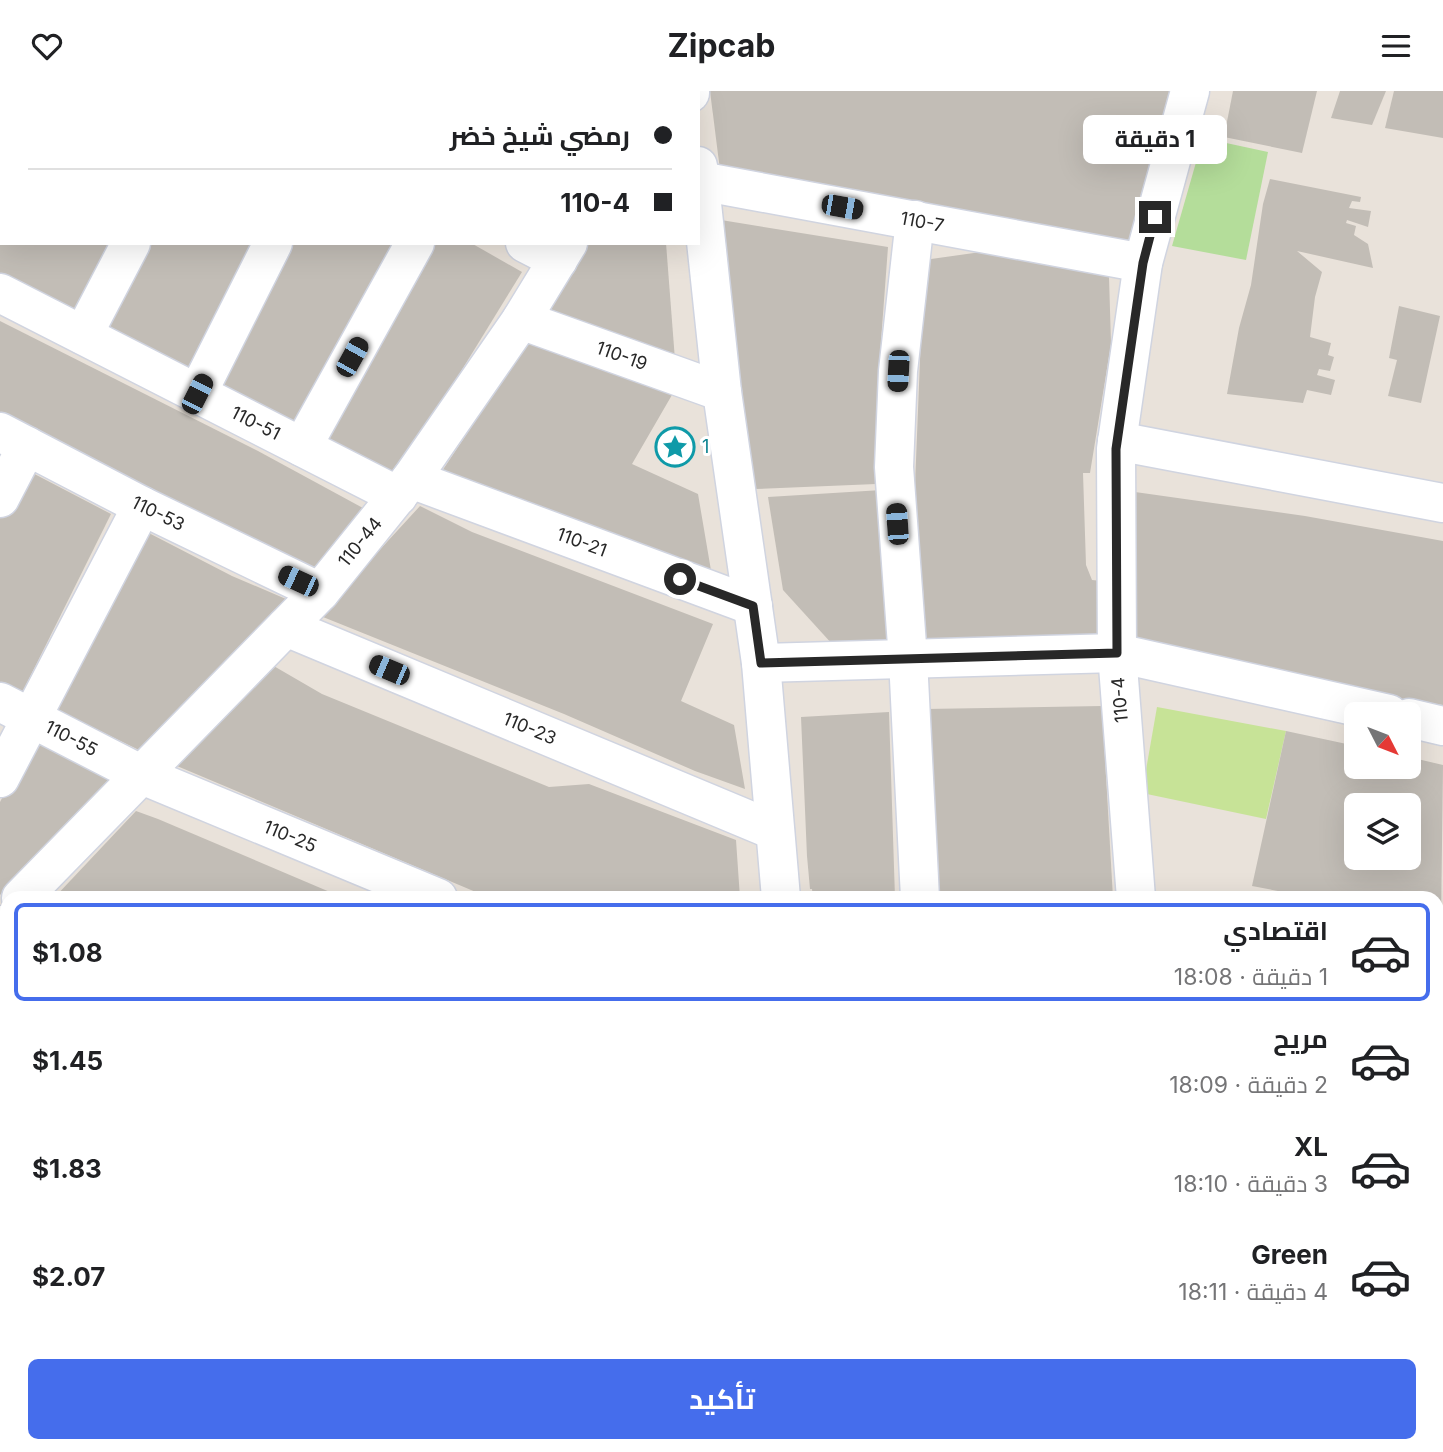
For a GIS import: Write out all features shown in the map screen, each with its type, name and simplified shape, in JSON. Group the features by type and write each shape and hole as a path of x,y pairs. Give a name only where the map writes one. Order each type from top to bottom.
{"street":[{"name":"110-4","path":"1135,891 1117,653 1117,441 1143,263 1190,91"},
{"name":"110-7","path":"700,174 915,220 1143,263"},
{"path":"700,183 722,392 761,663 780,891"},
{"path":"915,220 898,371 894,467 908,659 920,891"},
{"path":"83,335 130,245"},
{"path":"197,394 272,245"},
{"path":"302,447 414,245"},
{"path":"533,245 563,252"},
{"name":"110-44","path":"29,891 320,592 405,488 521,320 563,252"},
{"name":"110-51","path":"0,293 302,447 405,488"},
{"name":"110-19","path":"521,320 722,392"},
{"path":"0,498 14,439"},
{"name":"110-53","path":"14,439 142,506 320,592"},
{"path":"1117,441 1443,503"},
{"name":"110-21","path":"405,488 753,606"},
{"path":"0,778 15,710 142,506"},
{"name":"110-23","path":"286,627 775,831"},
{"path":"761,663 1117,653 1344,704"},
{"name":"110-55","path":"15,710 142,775"},
{"path":"1421,721 1443,726"},
{"name":"110-25","path":"142,775 421,891"}],"green space":[{"path":"1203,138 1268,152 1246,260 1172,246"},
{"path":"1157,707 1286,731 1266,819 1142,793"}],"building":[{"path":"710,91 1171,91 1135,252 721,178"},
{"path":"1233,91 1317,91 1302,153 1224,137"},
{"path":"1340,91 1386,91 1372,125 1331,118"},
{"path":"1394,91 1443,91 1443,138 1385,128"},
{"path":"1270,179 1361,197 1360,202 1352,201 1349,208 1371,211 1368,227 1347,220 1346,223 1356,226 1354,235 1368,244 1373,268 1297,251 1322,272 1315,297 1310,337 1331,343 1328,355 1334,357 1330,371 1319,369 1317,375 1335,380 1331,395 1307,390 1303,403 1227,394 1239,328 1251,285 1263,204"},
{"path":"721,220 888,247 881,341 876,484 755,489 737,385"},
{"path":"0,245 124,245 84,318 0,276"},
{"path":"138,245 267,245 200,376 96,324"},
{"path":"282,245 396,245 298,424 212,382"},
{"path":"430,245 475,245 522,272 398,474 322,436"},
{"path":"584,245 666,245 676,373 542,320"},
{"path":"981,252 1091,270 1109,277 1111,344 1090,473 1083,473 1086,565 1092,580 1102,581 1103,641 927,649 923,588 916,574 914,510 924,260"},
{"path":"1399,306 1440,316 1421,403 1388,396 1397,360 1389,358"},
{"path":"0,321 258,451 374,514 320,573 0,417"},
{"path":"534,333 676,388 632,464 698,494 714,588 438,477"},
{"path":"23,468 111,514 22,693 0,683 0,512"},
{"path":"882,490 889,646 833,645 783,590 768,497"},
{"path":"1128,491 1305,516 1443,541 1443,705 1135,650"},
{"path":"420,506 472,532 713,624 681,701 734,725 745,789 695,771 564,714 323,617"},
{"path":"143,530 232,576 286,599 154,744 139,750 49,706"},
{"path":"272,665 322,694 549,787 589,784 736,840 740,891 473,891 177,766"},
{"path":"1102,706 1113,891 934,891 925,709"},
{"path":"889,712 895,891 810,889 801,717"},
{"path":"1286,731 1344,743 1344,779 1421,779 1421,760 1443,765 1441,891 1278,891 1252,886"},
{"path":"32,740 115,781 4,891 0,891 0,802"},
{"path":"136,811 328,891 61,891"}],"place":[{"name":"1","path":"675,447"}],"route":[{"path":"680,579 753,606 761,663 1117,653 1116,449 1143,263 1155,217"}]}
